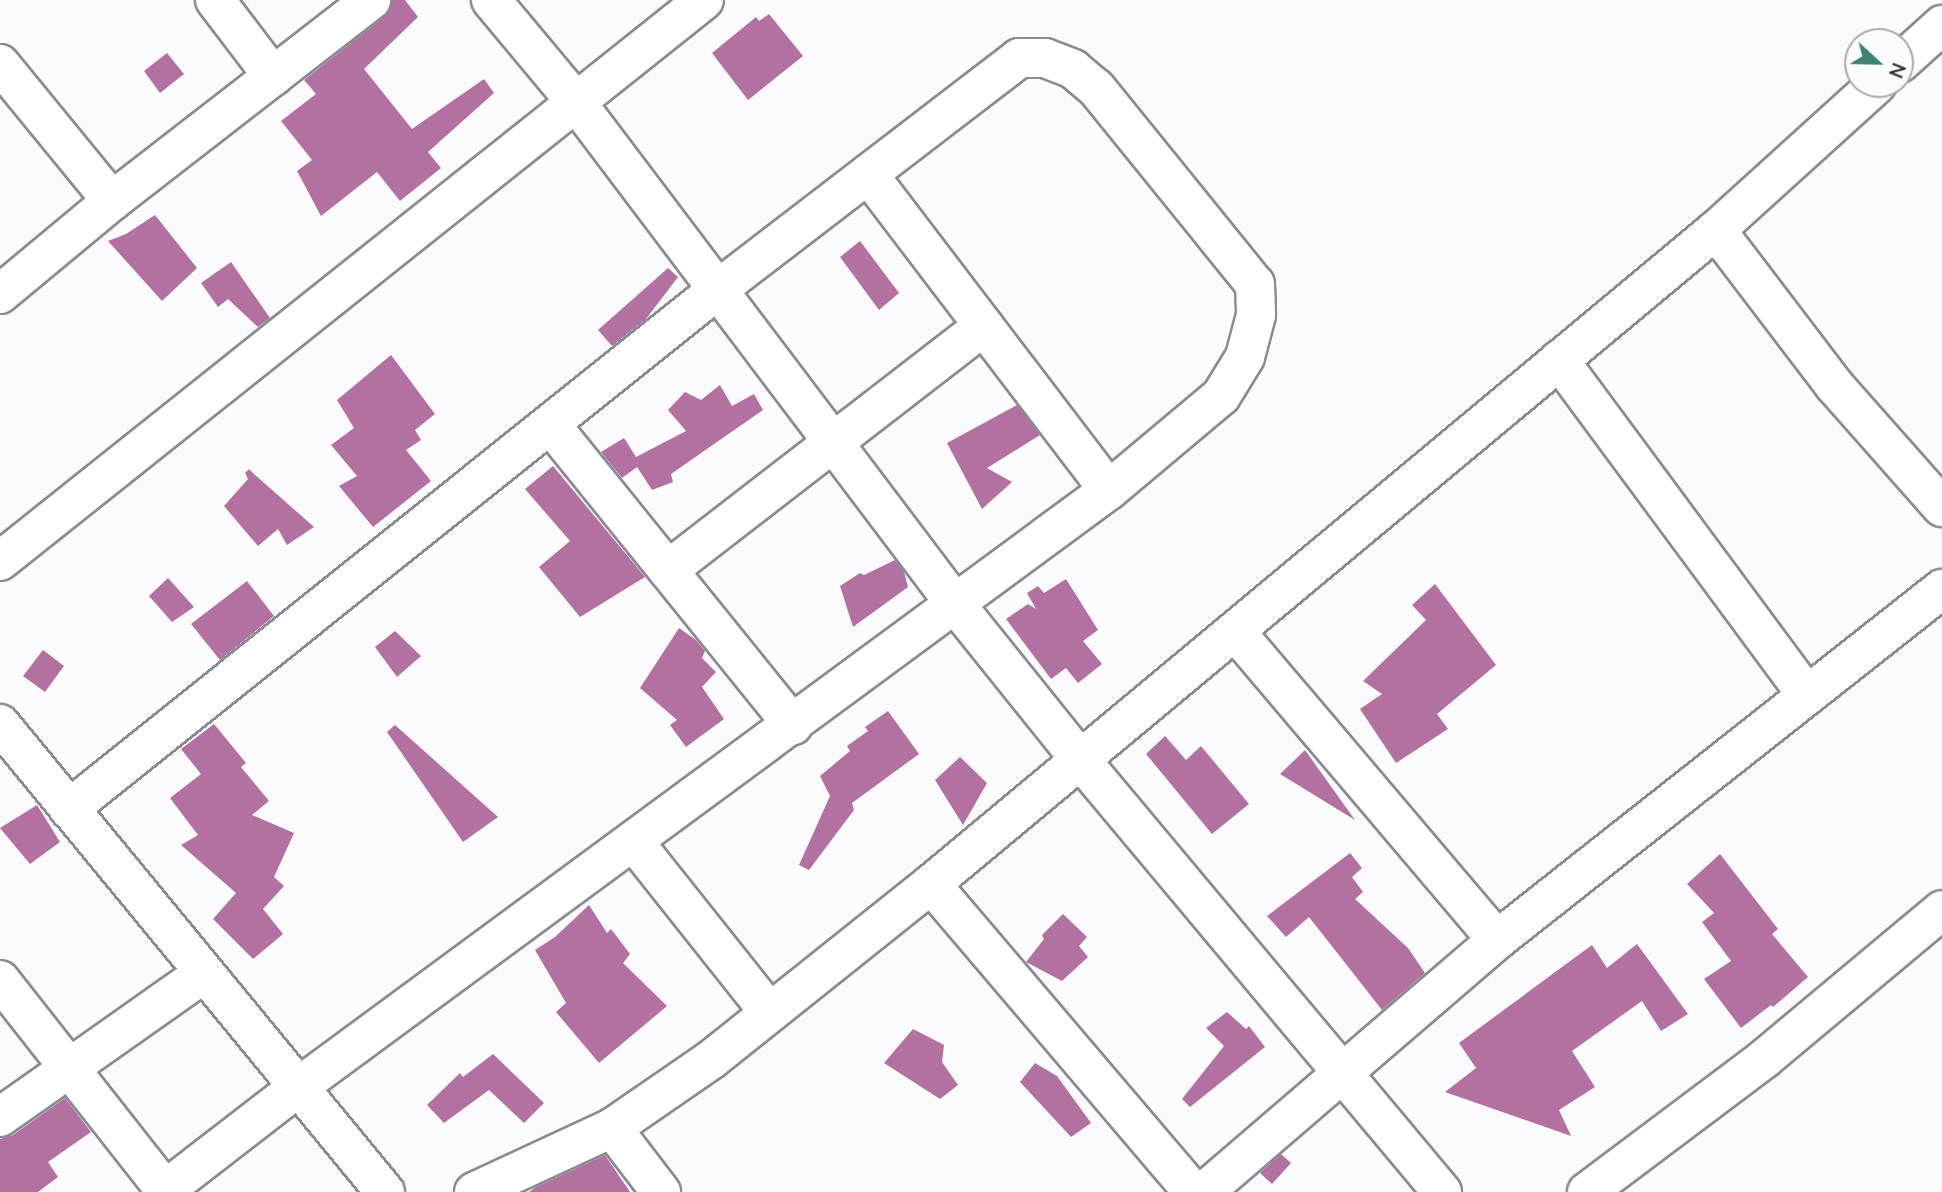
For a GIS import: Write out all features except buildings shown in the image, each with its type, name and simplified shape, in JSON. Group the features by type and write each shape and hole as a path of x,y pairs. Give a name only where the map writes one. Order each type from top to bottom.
{"street":[{"path":"215,0 273,76"},
{"path":"0,293 112,201 371,0"},
{"path":"491,0 576,103 956,605 1079,758 1343,1070 1442,1192"},
{"path":"0,561 704,0"},
{"path":"1914,51 1942,25"},
{"path":"0,979 166,1191 297,1088 1109,490 1221,396 1245,357 1256,314 1255,284 1096,88 1073,69 1045,58 1019,58 717,290 69,809"},
{"path":"0,64 112,201"},
{"path":"474,1192 612,1128 712,1059 931,884 1716,230 1862,98"},
{"path":"868,174 1109,490"},
{"path":"1716,230 1834,385 1937,493"},
{"path":"668,570 984,326"},
{"path":"1559,360 1807,695"},
{"path":"550,424 793,725"},
{"path":"1204,1192 1497,940 1942,589"},
{"path":"1235,631 1497,940"},
{"path":"0,724 385,1192"},
{"path":"634,842 769,1012"},
{"path":"931,884 1193,1192"},
{"path":"1587,1192 1763,1059 1942,910"},
{"path":"0,1116 204,973"},
{"path":"612,1128 661,1192"}]}
